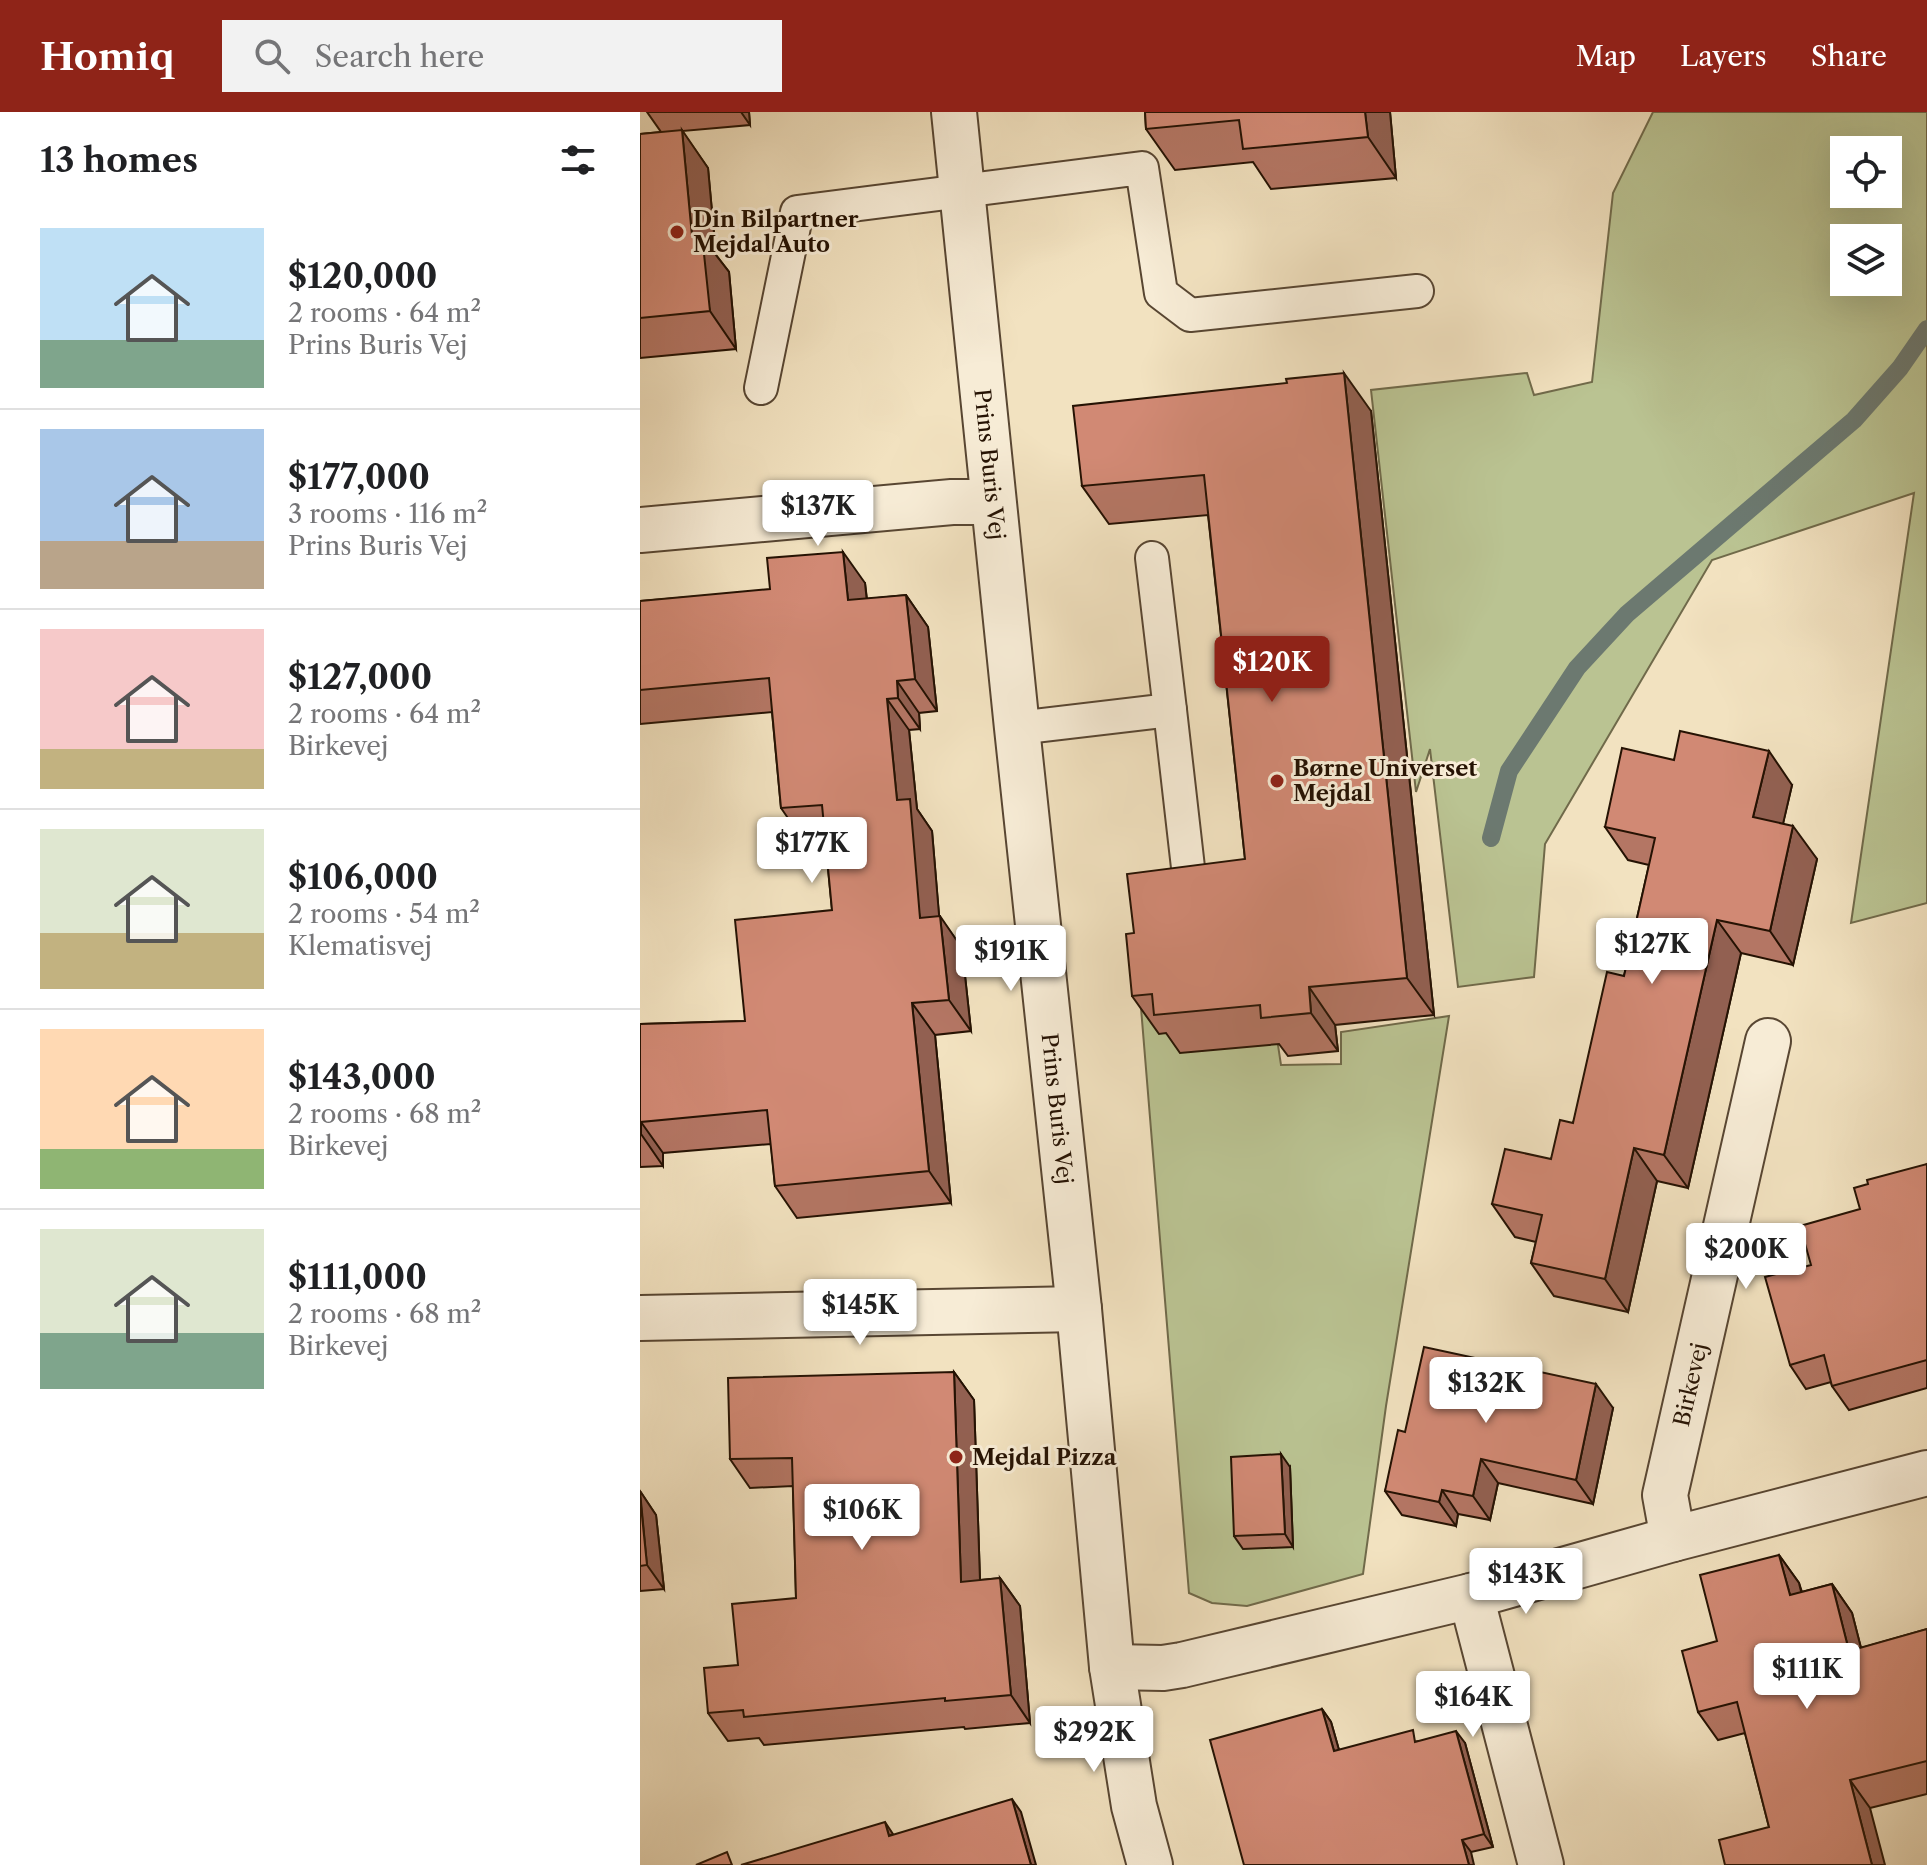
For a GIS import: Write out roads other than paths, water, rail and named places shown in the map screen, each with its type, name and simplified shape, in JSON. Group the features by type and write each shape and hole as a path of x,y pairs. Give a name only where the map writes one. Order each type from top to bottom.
{"street":[{"name":"Prins Buris Vej","path":"954,112 1079,1309 1112,1667 1134,1806 1150,1865"},
{"path":"640,530 952,502 993,502"},
{"name":"Birkevej","path":"1673,1539 1665,1495 1768,1041"},
{"path":"640,1318 1079,1309"},
{"path":"1112,1667 1163,1668 1182,1665 1471,1596 1673,1539 1927,1473"},
{"path":"1471,1596 1541,1865"}],"lane":[{"path":"761,388 797,212 1142,168 1161,293 1190,315 1417,291"},
{"path":"1152,558 1190,885"},
{"path":"1017,728 1170,710"}],"waterway":[{"path":"1491,838 1509,771 1577,668 1627,614 1854,420 1900,368 1927,329"}],"place":[{"name":"Din Bilpartner Mejdal Auto","path":"677,232"},
{"name":"Børne Universet Mejdal","path":"1277,781"},
{"name":"Mejdal Pizza","path":"956,1457"}]}
